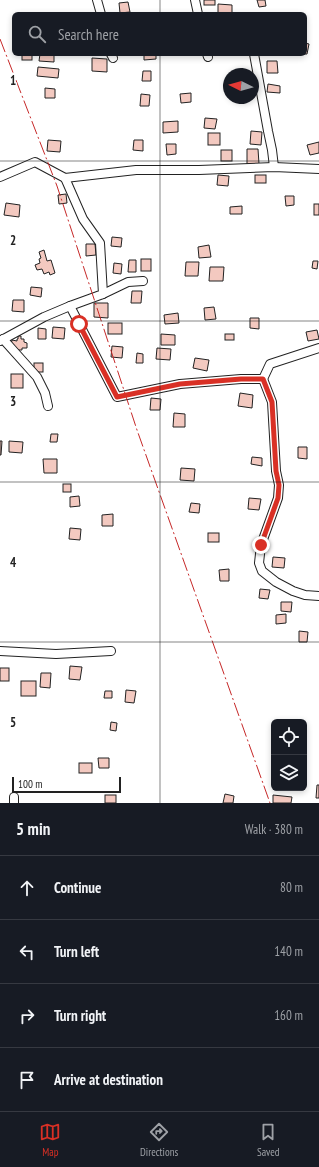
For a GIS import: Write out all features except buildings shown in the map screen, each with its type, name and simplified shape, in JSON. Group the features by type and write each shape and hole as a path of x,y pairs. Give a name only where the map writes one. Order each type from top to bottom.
{"street":[{"path":"97,0 100,12"},
{"path":"195,0 198,12"},
{"path":"254,56 274,167"},
{"path":"0,178 35,162 66,178 136,170 199,170 274,167 319,169"},
{"path":"66,178 83,219 100,243 104,294"},
{"path":"48,406 45,393 37,377 2,340 44,317 70,306 104,294 128,282 142,281"},
{"path":"70,306 117,397 180,384 241,379 263,379"},
{"path":"319,348 270,364 263,379 272,402 276,471 279,485 278,498 261,545 259,563 262,570 276,582 293,591 305,595 319,596"},
{"path":"0,651 56,654 111,651"}],"power":[{"path":"0,39 57,186 137,430 270,803"}],"route":[{"path":"79,324 117,397 180,384 241,379 263,379 272,402 276,471 279,485 278,498 261,545"}]}
